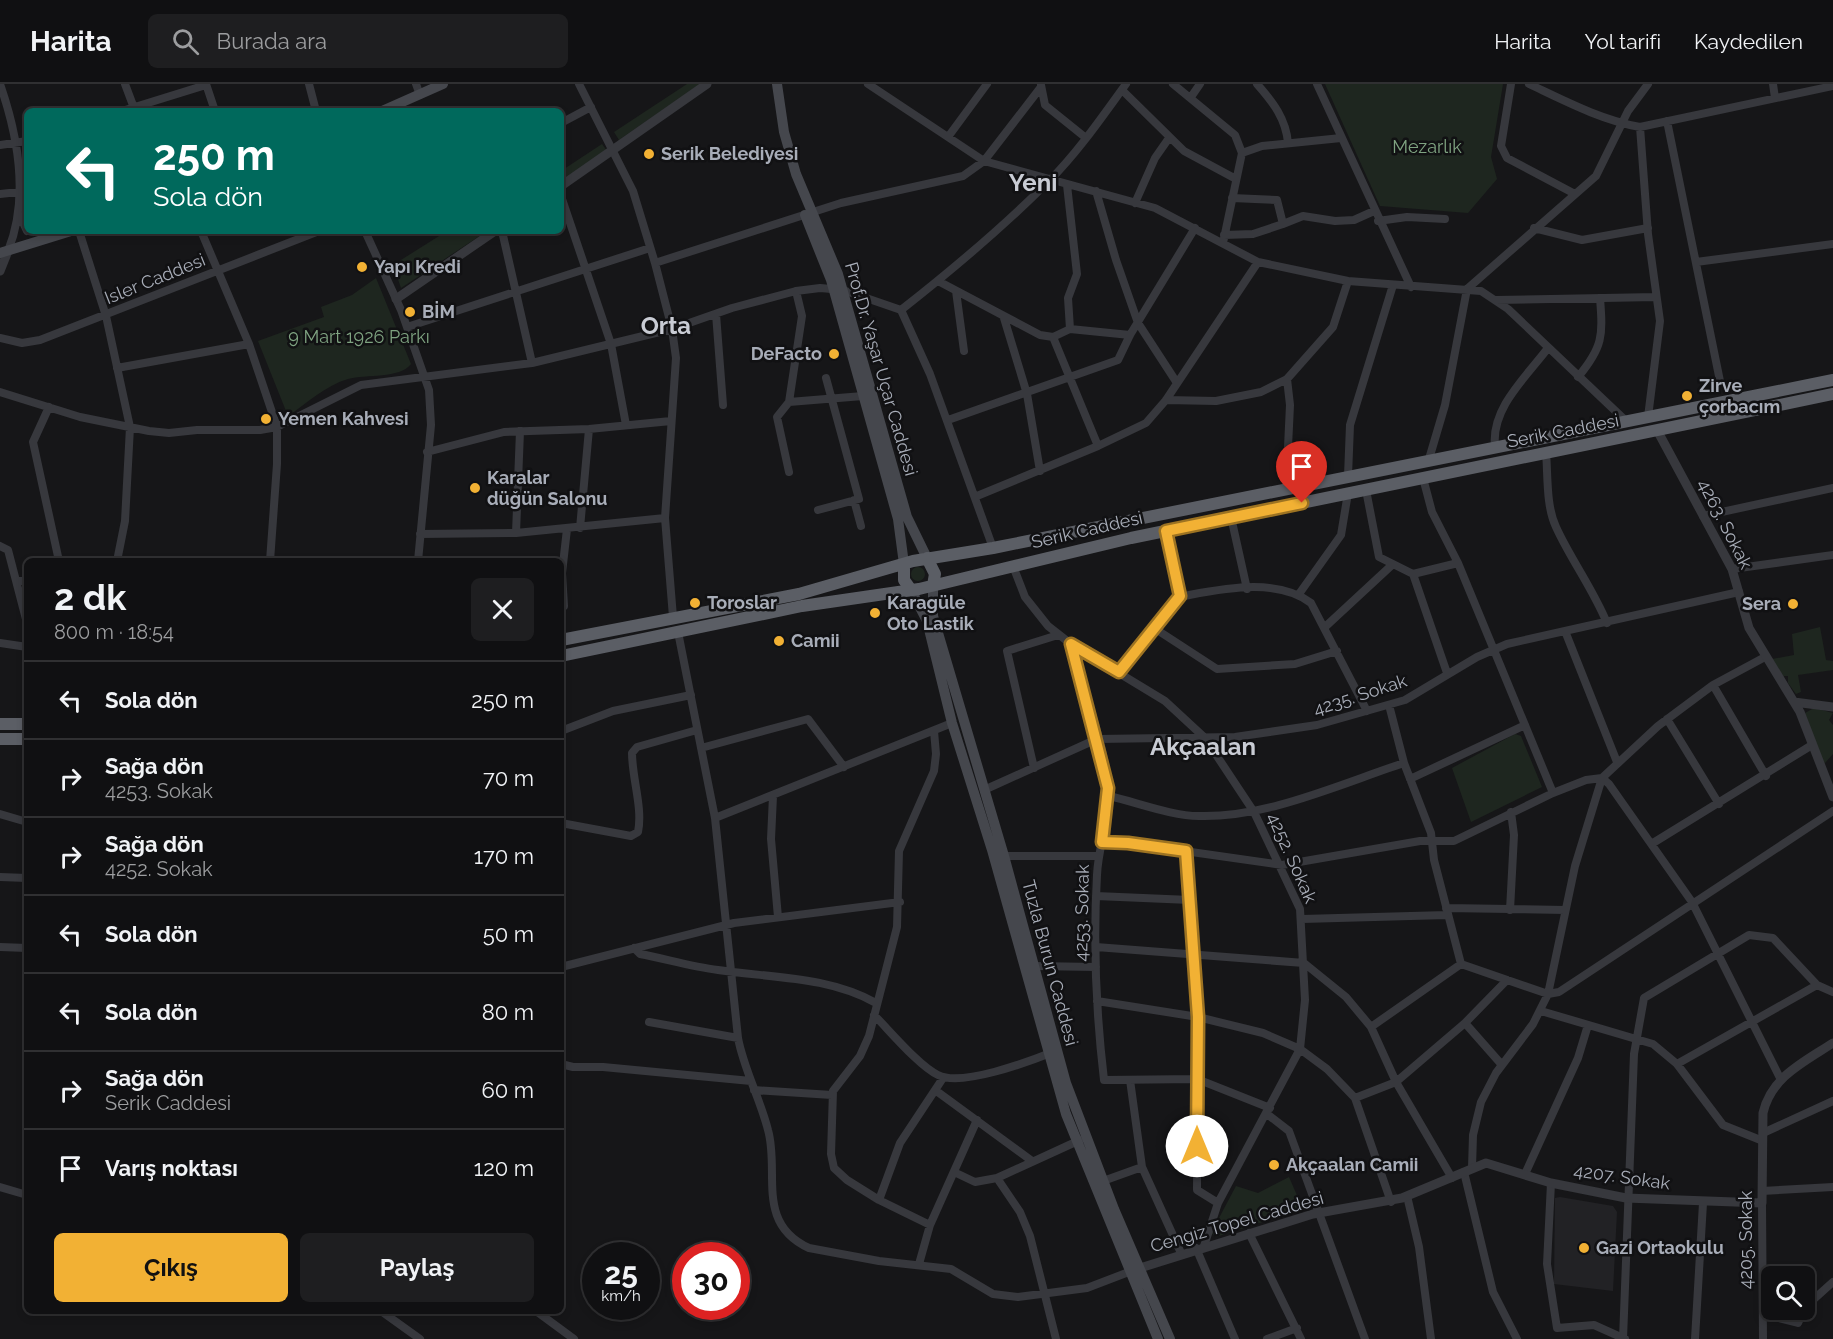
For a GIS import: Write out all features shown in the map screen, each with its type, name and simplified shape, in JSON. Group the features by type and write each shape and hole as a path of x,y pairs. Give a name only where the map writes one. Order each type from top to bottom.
{"highway":[{"name":"Serik Caddesi","path":"564,639 800,594 927,558 993,548 1833,380"},
{"name":"Serik Caddesi","path":"564,655 802,606 911,590 1231,517 1833,394"},
{"path":"927,558 934,574 933,585"},
{"path":"904,564 904,580 911,590"},
{"path":"0,724 24,724"},
{"path":"0,739 24,739"}],"main road":[{"path":"387,108 418,89 443,84"},
{"name":"Prof.Dr. Yaşar Uçar Caddesi","path":"777,84 784,132 808,213 838,289 907,517 927,558"},
{"path":"4,252 63,234"},
{"path":"838,289 863,396 898,519 904,564"},
{"name":"Tuzla Burun Caddesi","path":"933,585 933,616 1004,856 1034,966 1053,1052"},
{"name":"Tuzla Burun Caddesi","path":"911,590 927,621 952,723 1082,1139 1135,1270 1170,1339"},
{"name":"Tuzla Burun Caddesi","path":"1082,1139 1103,1181 1158,1339"}],"street":[{"path":"0,84 15,144 23,193 19,214 4,252 0,271"},
{"path":"124,84 134,108 206,84 214,108"},
{"path":"309,84 315,108"},
{"path":"579,84 633,191 651,248 672,329 676,358 665,518 673,617"},
{"path":"564,184 707,84"},
{"path":"868,84 984,161 1155,208 1195,228 1224,239 1258,262 1348,281 1481,291 1548,348 1626,421"},
{"path":"948,137 987,84"},
{"path":"1173,84 1235,135 1242,153 1224,239"},
{"path":"1191,97 1200,84"},
{"path":"1257,84 1277,108 1287,129 1288,143"},
{"path":"1317,84 1378,221 1411,287"},
{"path":"1511,84 1502,146 1507,158 1575,194"},
{"path":"1529,84 1575,106 1640,127 1833,86"},
{"path":"1429,459 1444,405 1467,289 1596,176 1622,123 1648,84"},
{"path":"1773,84 1775,98"},
{"path":"655,263 808,213 963,176 984,161 1041,85"},
{"path":"1041,85 1046,105 1086,138"},
{"path":"901,310 938,281 1050,180 1086,138 1124,87 1169,138 1184,151 1236,179"},
{"path":"564,121 591,107"},
{"path":"1667,121 1720,381"},
{"path":"1640,127 1648,228 1660,321 1648,417"},
{"path":"1135,202 1155,158 1169,138"},
{"path":"1242,153 1262,146 1341,138"},
{"path":"0,145 24,142"},
{"path":"1067,185 1077,274 1068,298 1070,329"},
{"path":"1096,191 1116,260 1138,322 1177,383"},
{"path":"0,194 23,193"},
{"path":"1232,198 1277,200 1283,224"},
{"path":"564,205 611,344 626,425"},
{"path":"1224,239 1253,234 1303,216 1335,221 1354,220 1374,211"},
{"path":"19,214 24,225"},
{"path":"1378,221 1407,217 1445,219"},
{"path":"948,420 1118,360 1130,335 1195,228"},
{"path":"1534,228 1582,240 1648,228"},
{"path":"29,234 36,244"},
{"path":"80,234 106,316 130,427 125,521 118,558"},
{"path":"202,234 249,345 277,427 278,464 270,558"},
{"name":"Isler Caddesi","path":"0,338 22,344 40,340 311,234"},
{"path":"366,234 396,299 425,378 431,425 418,558"},
{"path":"396,299 491,234"},
{"path":"503,234 532,363"},
{"path":"1696,262 1833,244"},
{"path":"407,327 465,307 516,294 651,248"},
{"path":"976,496 1040,471 1146,423 1166,400 1258,262"},
{"path":"938,281 1004,318 1040,335 1053,337 1070,329 1130,335"},
{"path":"1166,400 1216,401 1261,392 1287,379 1333,327 1348,281"},
{"path":"1348,476 1350,425 1393,285"},
{"path":"0,392 130,427 169,433 277,427 362,385 532,363 672,329 796,291 838,289 901,310 948,420 993,548"},
{"path":"789,472 777,417 789,402 802,316 796,291"},
{"path":"956,291 964,351"},
{"path":"1494,300 1656,297"},
{"path":"1578,377 1595,356 1601,341 1600,298"},
{"path":"716,314 723,405"},
{"path":"1004,318 1027,394 1040,471"},
{"path":"1053,337 1098,446"},
{"path":"117,368 249,345"},
{"path":"1495,446 1494,428 1500,413 1548,348"},
{"path":"818,510 859,499 826,378"},
{"path":"1286,489 1290,405 1287,379"},
{"path":"789,402 863,396"},
{"path":"49,407 33,442 58,558"},
{"path":"427,452 504,432 589,429 672,421"},
{"path":"580,528 589,429"},
{"name":"4263. Sokak","path":"1657,430 1732,569 1749,628 1794,702 1833,797"},
{"path":"516,533 520,431"},
{"path":"1546,452 1551,514 1556,527 1594,591 1607,623"},
{"path":"1423,478 1432,512 1458,563 1553,793"},
{"path":"1703,516 1833,488"},
{"path":"1366,490 1379,557 1413,574 1458,563"},
{"path":"1299,594 1341,535 1348,493"},
{"path":"854,500 861,526"},
{"path":"1231,517 1246,589"},
{"path":"420,534 567,530 665,518"},
{"path":"563,558 567,530"},
{"path":"1166,531 1180,596"},
{"path":"0,546 8,550 24,610"},
{"path":"1732,569 1833,555"},
{"path":"1324,627 1393,564"},
{"name":"4252. Sokak","path":"1013,566 1031,606 1058,635 1165,701 1205,738 1254,812 1298,900 1302,919 1304,963 1304,1018 1300,1049 1218,1203 1200,1247"},
{"path":"1413,574 1448,673"},
{"path":"17,581 24,581"},
{"path":"1119,672 1180,596 1261,588 1299,594 1311,603 1367,711"},
{"name":"4235. Sokak","path":"984,790 1097,739 1205,738 1299,729 1389,705 1415,694 1448,673 1494,649 1531,638 1607,623 1739,591"},
{"path":"1154,628 1217,669 1295,664 1336,651"},
{"path":"1565,631 1617,762"},
{"path":"678,632 715,818 738,1038 770,1137 771,1194 780,1220 790,1237 809,1248 879,1261 919,1264 960,1272 993,1294 1018,1297 1087,1288 1135,1270"},
{"path":"1034,768 1007,651 1058,635"},
{"path":"0,643 24,647"},
{"name":"4253. Sokak","path":"1071,644 1097,739 1109,796 1099,856 1096,896 1097,1001 1104,1080 1130,1080"},
{"path":"1517,1339 1493,1292 1469,1204 1476,1119 1488,1085 1541,1011 1548,994 1565,910 1592,804 1602,778 1667,719 1713,685 1765,657"},
{"path":"1713,685 1766,776"},
{"path":"564,730 613,711 691,695"},
{"path":"1794,702 1833,706"},
{"path":"1389,705 1404,763 1428,823 1446,911 1461,964"},
{"path":"701,748 808,718 844,767"},
{"path":"1667,719 1719,804"},
{"path":"715,818 952,723"},
{"path":"1410,779 1525,726"},
{"path":"564,824 631,836 638,832 640,823 632,776 632,753 637,747 697,730"},
{"path":"930,1225 879,1200 847,1180 834,1168 831,1154 832,1095 835,1087 860,1056 869,1036 894,942 900,902 899,851 934,771 936,754 934,731"},
{"path":"1653,843 1812,746"},
{"path":"1109,796 1196,816 1254,812 1404,763"},
{"path":"1102,842 1128,843 1282,865 1420,841 1454,840 1553,793 1586,780 1602,778 1609,784 1653,843 1692,902 1780,1078 1833,1043"},
{"path":"773,796 771,839 778,916"},
{"path":"1461,964 1548,994 1559,992 1833,811"},
{"path":"1510,910 1514,835 1511,812"},
{"path":"0,814 24,821"},
{"path":"1186,851 1198,1017 1197,1190 1218,1203"},
{"path":"1004,856 1099,856"},
{"path":"0,877 24,878"},
{"path":"1096,896 1190,900"},
{"path":"564,967 726,926 778,916 900,902"},
{"path":"1302,919 1446,911 1565,910"},
{"path":"1551,1183 1547,1264 1557,1328 1594,1325 1624,1339 1626,1198 1634,1054 1644,998 1749,935 1773,938 1817,985 1833,992"},
{"path":"0,947 24,948"},
{"path":"1096,947 1304,963 1346,997 1371,1027 1396,1082 1452,1178"},
{"path":"634,948 644,954 732,971 841,987 876,1003"},
{"path":"1371,1027 1461,964"},
{"path":"1034,966 1096,967"},
{"path":"1355,1098 1396,1082 1465,1023 1507,980"},
{"path":"1677,1064 1817,985"},
{"path":"1097,1001 1198,1017 1263,1033 1300,1049 1327,1069 1355,1098 1391,1202"},
{"path":"1541,1011 1653,1044 1677,1064 1723,1125 1763,1137 1833,1101"},
{"path":"874,1016 934,1074 943,1078 1006,1070 1053,1052"},
{"path":"649,1022 738,1038"},
{"path":"1465,1023 1502,1065"},
{"path":"1525,1174 1578,1058 1588,1025"},
{"path":"564,1065 751,1081"},
{"path":"879,1200 900,1143 943,1078"},
{"name":"4205. Sokak","path":"1762,1266 1763,1137 1766,1102 1780,1078"},
{"path":"1181,1253 1142,1167 1130,1080 1197,1079 1269,1111 1289,1131 1317,1213 1365,1339"},
{"path":"754,1090 832,1095"},
{"path":"935,1090 1032,1161"},
{"path":"919,1264 930,1225 977,1120"},
{"path":"954,1172 975,1182 997,1178 1082,1139"},
{"name":"4207. Sokak","path":"1472,1168 1493,1163 1551,1183 1626,1198 1703,1203 1762,1203"},
{"path":"1103,1181 1142,1167"},
{"name":"Cengiz Topel Caddesi","path":"1135,1270 1200,1247 1317,1213 1391,1202 1472,1168"},
{"path":"997,1178 1020,1212 1030,1236 1056,1339"},
{"path":"0,1187 24,1194"},
{"path":"1762,1191 1832,1190"},
{"path":"1407,1196 1419,1247 1431,1339"},
{"path":"1695,1339 1703,1203"},
{"path":"1249,1233 1301,1339"},
{"path":"1200,1247 1235,1339"},
{"path":"1815,1299 1833,1282"},
{"path":"385,1314 420,1339"},
{"path":"540,1314 574,1339"},
{"name":"4205. Sokak","path":"1762,1320 1763,1339"},
{"path":"1786,1320 1798,1323 1799,1320"},
{"path":"1267,1339 1297,1328"}],"shaded area":[{"name":"Gazi Ortaokulu","path":"1555,1198 1613,1206 1617,1212 1613,1291 1554,1284"}],"green space":[{"path":"687,84 700,84 619,140 614,132"},
{"name":"Mezarlık","path":"1325,84 1503,84 1491,157 1497,179 1468,213 1380,206"},
{"path":"602,144 607,151 564,180 564,169"},
{"path":"442,234 482,234 401,288 393,265"},
{"name":"9 Mart 1926 Parkı","path":"376,278 411,364 399,372 340,382 324,390 288,416 258,341 324,317 321,307 352,295"},
{"path":"915,567 921,567 925,574 921,581 915,581 911,577 911,571"},
{"path":"1820,627 1826,660 1833,661 1833,670 1798,675 1801,692 1796,694 1788,683 1788,676 1783,676 1772,659 1794,655 1792,634"},
{"path":"1814,708 1833,713 1829,720 1833,725 1833,754 1825,763 1822,762 1805,713"},
{"path":"1515,734 1521,736 1542,787 1471,822 1452,768"},
{"path":"1289,1177 1303,1209 1216,1237 1211,1233 1236,1186 1258,1193"}],"place":[{"name":"Serik Belediyesi","path":"649,154"},
{"name":"Yapı Kredi","path":"362,267"},
{"name":"BİM","path":"410,312"},
{"name":"DeFacto","path":"834,354"},
{"name":"Zirve çorbacım","path":"1687,396"},
{"name":"Yemen Kahvesi","path":"266,419"},
{"name":"Karalar düğün Salonu","path":"475,488"},
{"name":"Toroslar","path":"695,603"},
{"name":"Sera","path":"1793,604"},
{"name":"Karagüle Oto Lastik","path":"875,613"},
{"name":"Camii","path":"779,641"},
{"name":"Akçaalan Camii","path":"1274,1165"},
{"name":"Gazi Ortaokulu","path":"1584,1248"}],"district":[{"name":"Yeni","path":"1033,183"},
{"name":"Orta","path":"666,326"},
{"name":"Akçaalan","path":"1203,747"}],"route":[{"path":"1197,1146 1198,1017 1186,851 1102,842 1109,796 1108,788 1071,644 1119,672 1180,596 1166,531 1302,503"}]}
